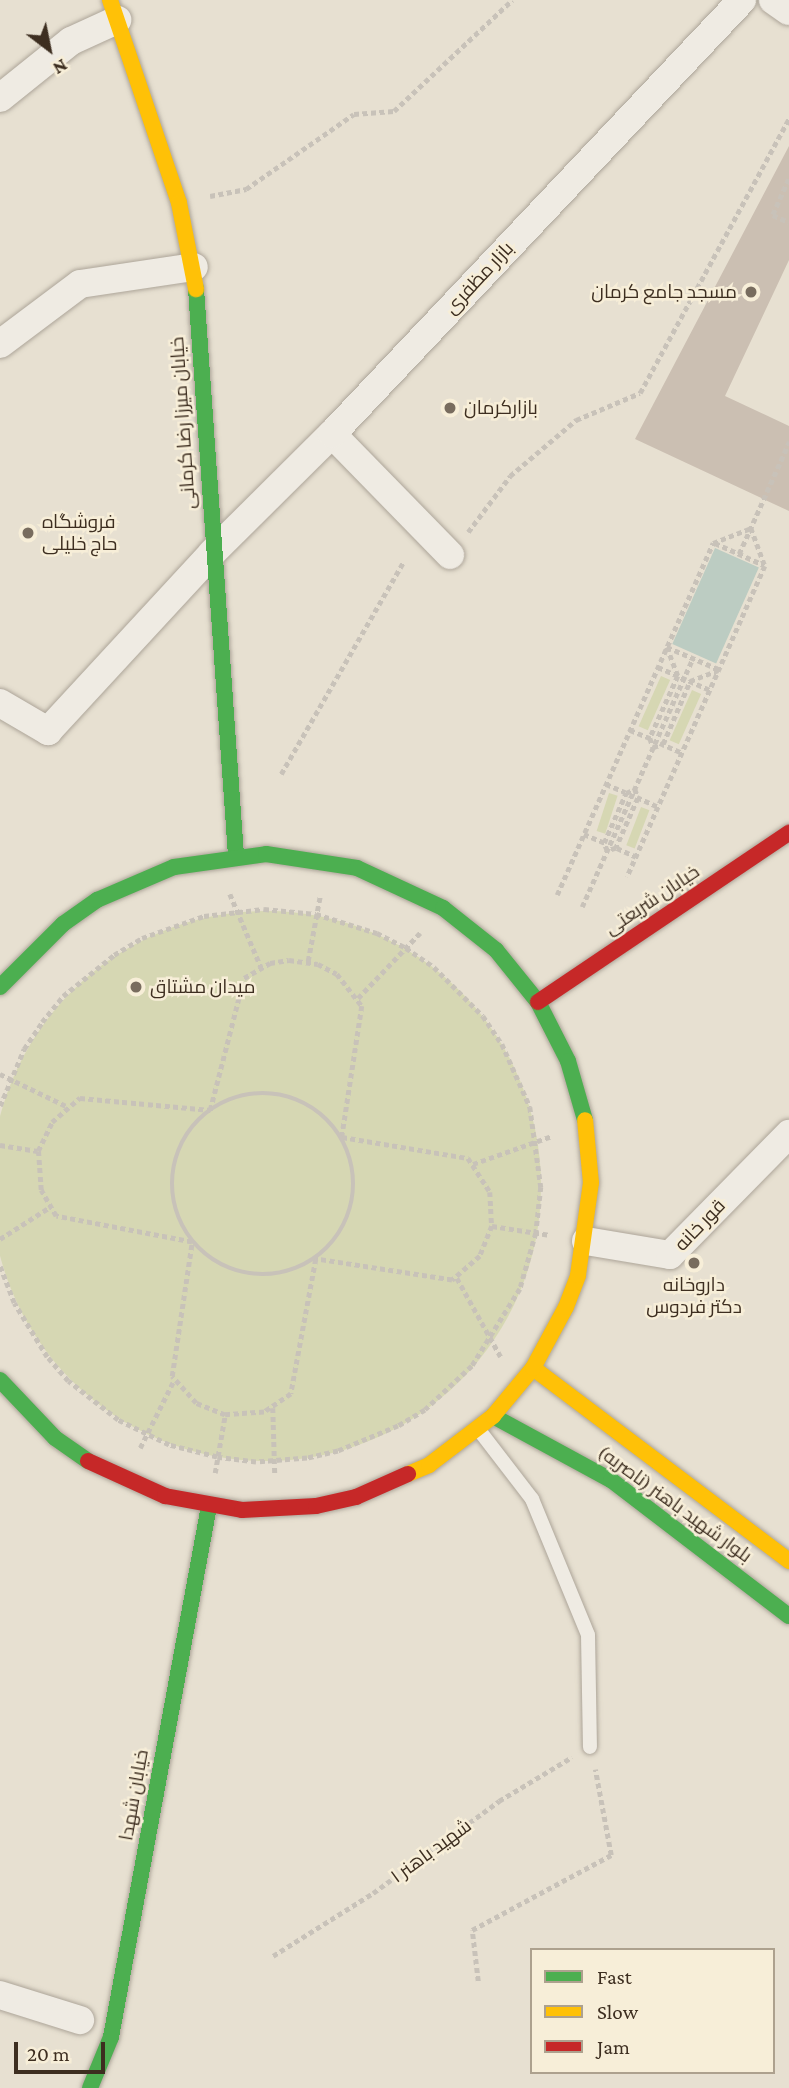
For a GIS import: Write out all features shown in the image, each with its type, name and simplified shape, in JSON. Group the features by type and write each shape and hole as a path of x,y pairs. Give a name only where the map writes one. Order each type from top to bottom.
{"main road":[{"name":"خیابان میرزا رضا کرمانی","path":"114,10 178,203 194,267 212,554 236,856"},
{"name":"خیابان شریعتی","path":"538,1002 789,833"},
{"path":"0,988 31,951 97,900 161,872 236,856 326,861 387,879 443,908 496,950 538,1002 568,1061 586,1124 592,1183 586,1241 566,1307 533,1368 518,1388 478,1429 429,1465 356,1497 276,1510 209,1506 123,1480 55,1438 0,1380"},
{"name":"بلوار شهید باهنر (ناصریه)","path":"533,1368 789,1561"},
{"name":"بلوار شهید باهنر (ناصریه)","path":"493,1416 611,1480 789,1616"},
{"name":"خیابان شهدا","path":"90,2088 111,2037 209,1506"}],"street":[{"name":"بازار مظفری","path":"0,703 48,731 212,554 332,434 742,0"},
{"path":"773,0 789,11"},
{"path":"0,98 71,40 114,10"},
{"path":"0,344 80,284 194,267"},
{"path":"332,434 450,555"},
{"name":"قور خانه","path":"586,1241 670,1255 789,1134"},
{"path":"0,1995 80,2020"}],"lane":[{"path":"478,1429 532,1499 588,1635 590,1747"}],"path":[{"path":"178,203 246,189 354,114 394,111 512,0"},
{"path":"450,555 510,476 576,420 640,393 789,119"},
{"path":"789,180 773,215 789,222"},
{"path":"739,554 789,442"},
{"path":"557,895 713,543 751,528"},
{"path":"627,877 765,566 751,528"},
{"path":"713,543 765,566"},
{"path":"281,774 404,564"},
{"path":"667,647 719,670"},
{"path":"667,647 678,676"},
{"path":"582,907 693,658"},
{"path":"657,667 710,690"},
{"path":"690,681 719,670"},
{"path":"653,747 650,738 678,676 687,672"},
{"path":"663,744 690,681 687,672"},
{"path":"630,730 682,753"},
{"path":"653,747 663,744"},
{"path":"606,784 658,807"},
{"path":"607,851 604,843 626,793 635,789"},
{"path":"607,851 616,848 638,798 635,789"},
{"path":"584,834 636,857"},
{"path":"215,859 261,967"},
{"path":"308,961 326,861"},
{"path":"358,998 443,908"},
{"path":"0,1106 10,1079 42,1022 96,968 163,930 237,911 316,914 367,929 405,948 460,990 489,1025 518,1075 537,1141 541,1187 536,1233 520,1289 492,1340 450,1389 398,1426 338,1451 275,1461 217,1457 146,1436 92,1402 47,1357 13,1303 0,1267"},
{"path":"210,1110 244,978 261,967 289,960 308,961 337,974 362,1006 342,1137"},
{"path":"0,1074 66,1106"},
{"path":"272,1093 313,1106 342,1137 355,1174 353,1203 342,1230 316,1259 280,1274 241,1273 206,1256 192,1242 174,1204 175,1161 182,1142 210,1110 229,1099 272,1093"},
{"path":"192,1242 57,1216 38,1180 38,1151 45,1131 66,1106 80,1098 210,1110"},
{"path":"473,1164 586,1124"},
{"path":"342,1137 468,1158 473,1164 490,1192 492,1226 480,1256 457,1278"},
{"path":"0,1145 38,1151"},
{"path":"0,1239 50,1207"},
{"path":"492,1226 586,1241"},
{"path":"123,1480 174,1380 192,1242"},
{"path":"316,1259 457,1278"},
{"path":"174,1380 196,1403 225,1415 255,1415 273,1408 291,1394 316,1259"},
{"path":"457,1278 518,1388"},
{"path":"273,1408 276,1510"},
{"path":"209,1506 225,1415"},
{"path":"478,1981 472,1930 611,1855 590,1747"},
{"name":"شهید باهنر ۱","path":"273,1956 373,1893 499,1801 590,1747"}],"green space":[{"path":"661,676 670,680 648,730 639,726"},
{"path":"692,690 701,694 679,744 670,740"},
{"path":"609,793 618,796 605,834 597,831"},
{"path":"641,807 649,810 635,849 626,845"},
{"path":"266,911 320,916 346,923 396,943 441,973 479,1011 509,1056 529,1106 540,1159 540,1213 529,1266 509,1316 479,1361 441,1399 396,1429 346,1449 320,1456 266,1461 212,1456 161,1440 113,1415 71,1381 37,1339 12,1291 -1,1251 -1,1121 12,1081 37,1033 71,991 113,957 161,932 212,916"}],"shaded area":[{"path":"715,548 759,568 716,663 672,644"}],"building":[{"name":"مسجد جامع کرمان","path":"789,146 789,260 725,396 789,426 789,511 635,439"}],"traffic: fast":[{"path":"196,289 236,856"},
{"path":"0,987 63,924 97,900 174,867 266,854 357,868 443,908 496,950 538,1002 568,1061 585,1120"},
{"path":"0,1380 55,1438 88,1461"},
{"path":"493,1416 611,1480 789,1616"},
{"path":"90,2088 111,2037 209,1506"}],"traffic: slow":[{"path":"110,0 179,203 196,289"},
{"path":"408,1474 429,1465 493,1416 533,1368 566,1307 578,1275 591,1183 585,1120"},
{"path":"533,1368 789,1561"}],"traffic: jam":[{"path":"538,1002 789,833"},
{"path":"88,1461 165,1496 242,1510 316,1506 356,1497 408,1474"}],"place":[{"name":"مسجد جامع کرمان","path":"751,292"},
{"name":"بازارکرمان","path":"450,408"},
{"name":"فروشگاه حاج خلیلی","path":"28,533"},
{"name":"ميدان مشتاق","path":"136,987"},
{"name":"داروخانه دکتر فردوس","path":"694,1263"}]}
